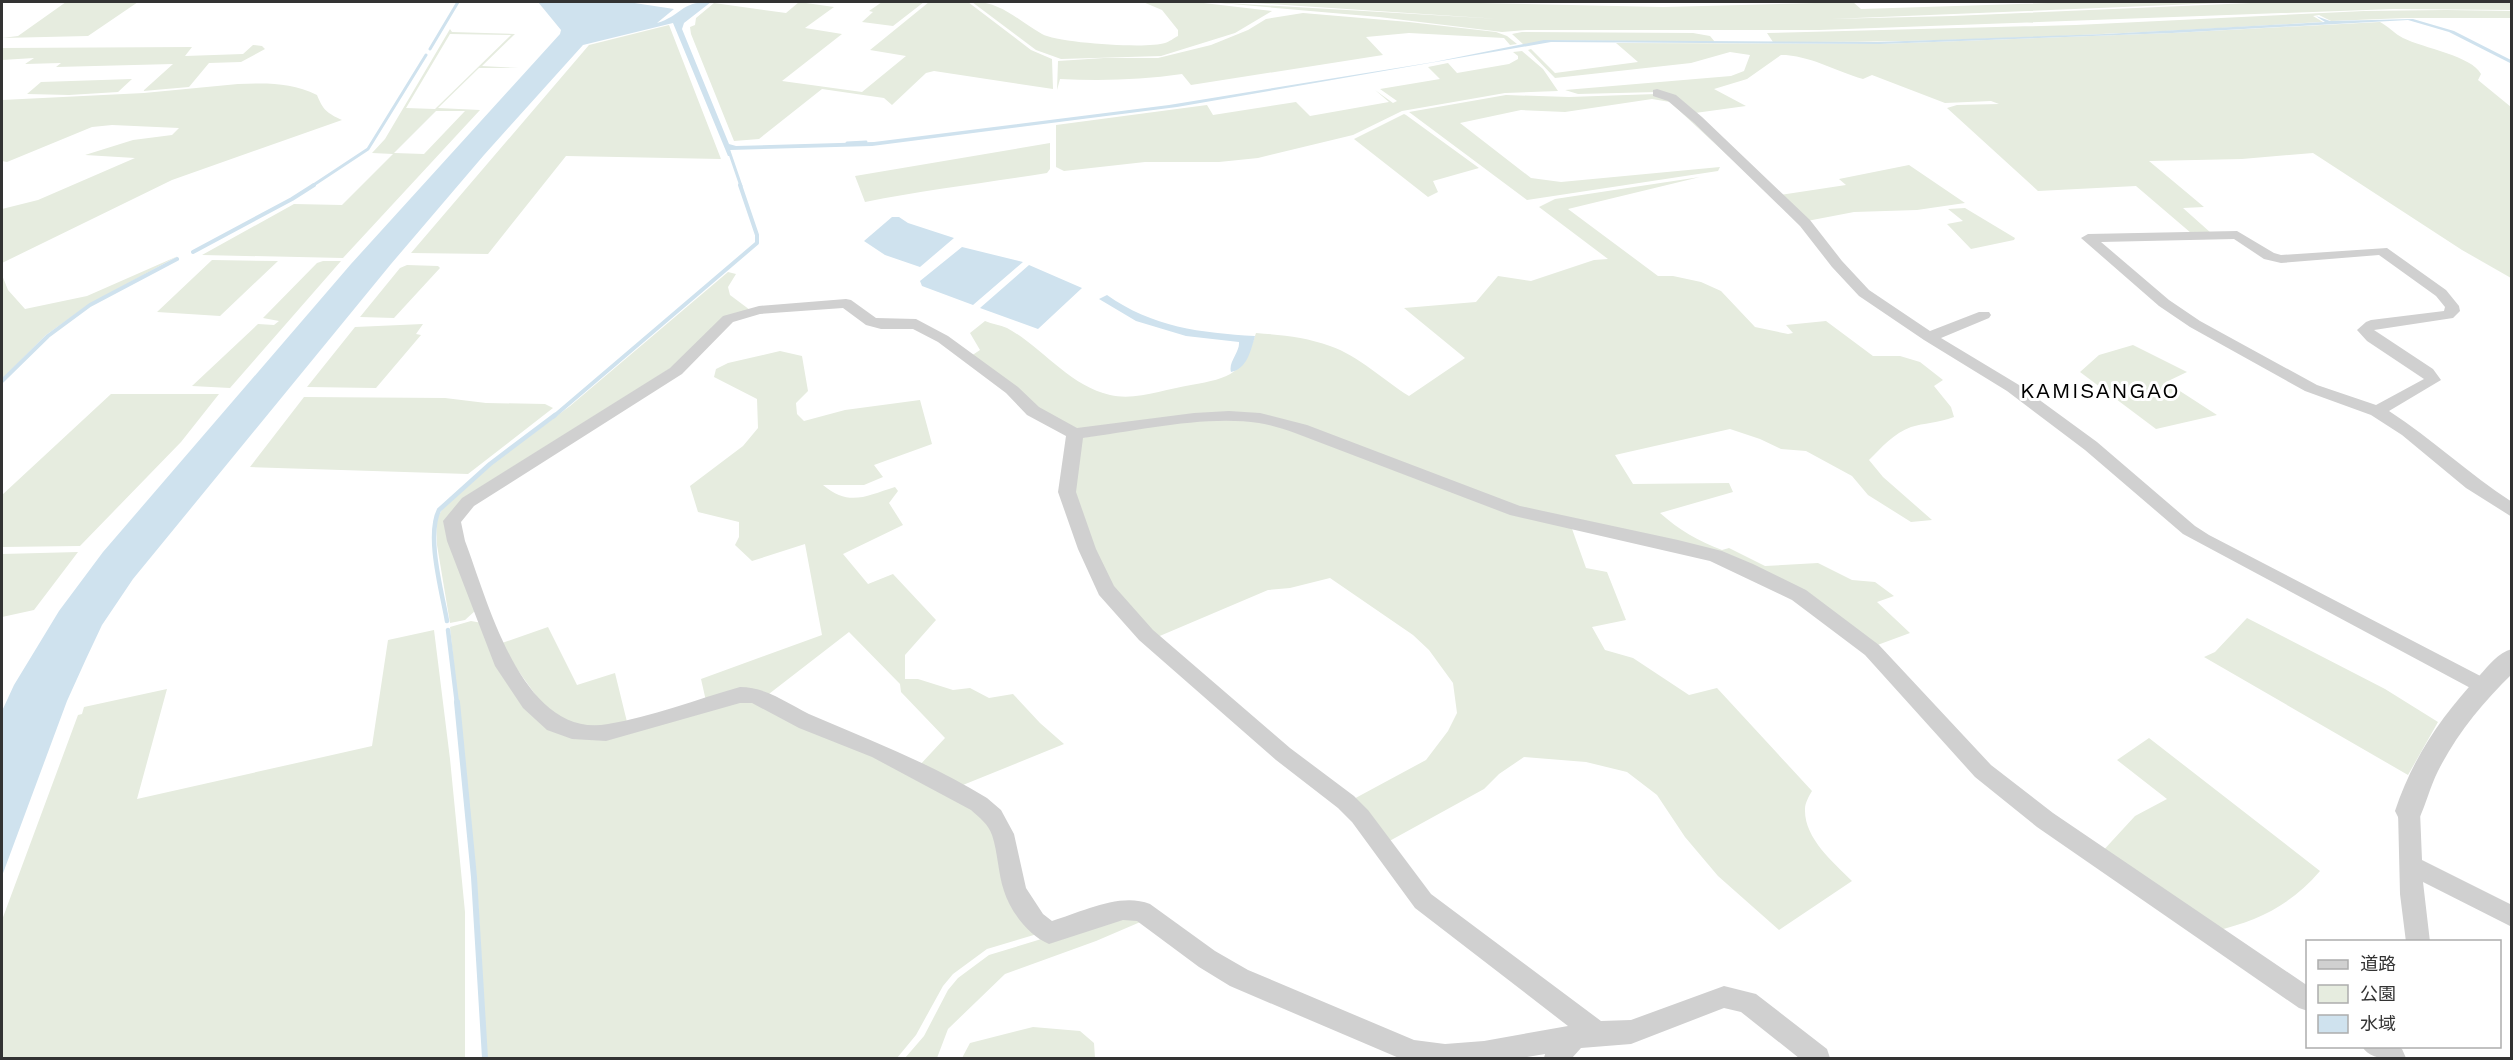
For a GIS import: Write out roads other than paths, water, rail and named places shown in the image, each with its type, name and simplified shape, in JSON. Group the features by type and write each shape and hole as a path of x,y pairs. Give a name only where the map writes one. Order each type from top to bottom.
{"street":[{"path":"1657,93 1672,98 1698,120 1805,223 1837,264 1864,293 1929,337 2013,388 2091,446 2204,540 2483,686"},
{"path":"2377,411 2433,380 2427,372 2372,338 2365,330 2371,325 2448,315 2452,311 2452,306 2441,293 2382,251 2281,259 2270,256 2237,235 2088,238 2164,303 2195,324 2311,388 2377,411 2408,431 2472,483 2511,511"},
{"path":"1818,1059 1747,1002 1724,997 1631,1032 1586,1035 1484,1053 1445,1056 1413,1052 1239,978 1207,959 1142,911 1123,910 1049,933 1035,921 1015,891 1003,834 993,816 979,804 879,751 806,722 755,695 740,695 606,733 590,733 555,724 534,706 508,674 456,541 452,520 468,502 676,371 728,319 759,310 846,303 871,322 916,324 943,339 1012,390 1039,416 1075,434 1194,418 1229,416 1260,418 1301,429 1516,511 1678,546 1716,556 1746,569 1799,595 1872,650 1983,771 2045,820 2306,999"},
{"path":"1929,337 1984,315"},
{"path":"1075,434 1067,492 1087,549 1106,590 1146,635 1283,754 1346,802 1360,816 1423,901 1586,1035"},
{"path":"2418,940 2409,811 2419,781 2457,718 2483,686 2511,658"},
{"path":"2411,865 2511,917"},
{"path":"1556,1059 1586,1035"},
{"path":"2376,1048 2393,1059"}],"water":[{"path":"538,2 628,2 674,9 657,23 687,6 711,2 684,23 682,29 729,144 736,146 874,142 1169,105 1434,62 1544,40 1877,42 2105,34 2325,22 2316,16 2330,21 2413,19 2454,31 2511,60 2512,64 2449,32 2408,20 2172,33 1880,44 1551,42 1177,107 872,146 730,150 731,156 728,156 673,23 583,45 484,155 391,264 133,579 102,625 67,701 2,876 2,711 14,685 59,611 103,552 351,264 560,34 561,30"},
{"path":"892,217 899,217 908,223 954,238 920,267 885,255 864,241"},
{"path":"962,247 1023,262 973,305 922,286 920,281"},
{"path":"1029,265 1082,288 1038,329 980,308"},
{"path":"1107,295 1124,306 1159,321 1215,333 1255,336 1250,353 1241,367 1231,372 1231,364 1239,342 1186,336 1136,321 1099,299"}],"waterway":[{"path":"430,49 458,2"},
{"path":"312,186 368,149 426,55"},
{"path":"847,143 866,142"},
{"path":"729,151 741,186"},
{"path":"193,252 314,185"},
{"path":"553,417 757,243 757,235 740,185"},
{"path":"2,381 48,336 90,305 177,259"},
{"path":"447,621 434,549 435,521 439,510 490,464 555,415"},
{"path":"448,630 457,704"},
{"path":"457,702 474,877 485,1058"}],"district":[{"name":"KAMISANGAO","path":"2100,390"}]}
